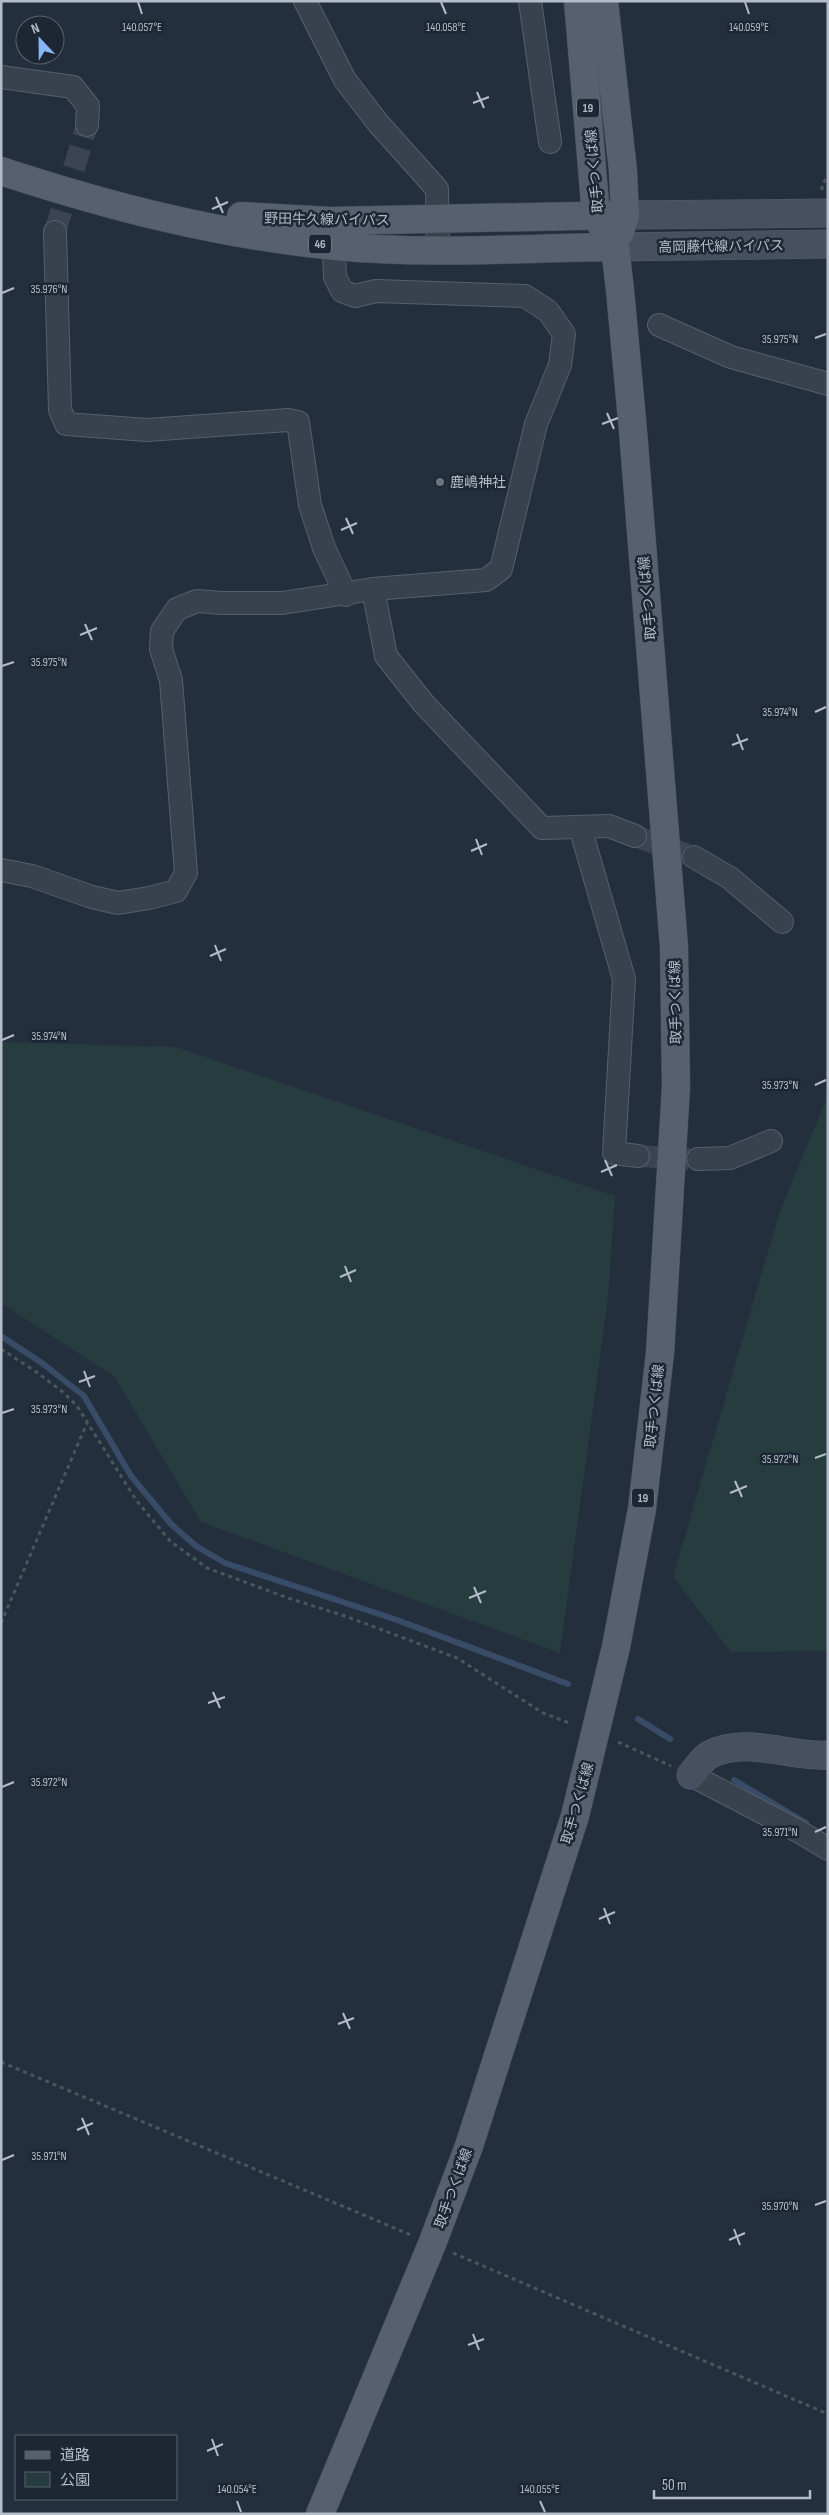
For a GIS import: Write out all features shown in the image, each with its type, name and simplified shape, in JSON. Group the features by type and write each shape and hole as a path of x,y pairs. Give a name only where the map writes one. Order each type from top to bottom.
{"main road":[{"name":"取手つくば線","path":"578,1 596,216 615,247"},
{"name":"取手つくば線","path":"320,2514 432,2244 468,2146 575,1816 616,1647 642,1509 660,1353 676,1088 674,947 633,431 615,247 625,215 622,154 604,1"},
{"name":"野田牛久線バイパス","path":"1,171 66,193 168,220 224,232 333,234 438,250 615,247"},
{"path":"625,215 828,213"},
{"name":"野田牛久線バイパス","path":"333,234 438,220 625,215"},
{"name":"高岡藤代線バイパス","path":"615,247 828,244"},
{"path":"690,1775 708,1755 734,1748 768,1748 828,1755"}],"street":[{"path":"305,1 345,80 378,123 437,189 438,250"},
{"path":"530,1 550,142"},
{"path":"1,77 73,87 88,106 87,126"},
{"path":"55,232 60,410 66,424 147,430 288,420 298,422 310,506 324,548 346,594"},
{"path":"1,870 32,876 92,897 118,903 176,891 186,873 171,680 161,649 162,630 177,609 197,601 222,603 282,602 374,589 486,580 501,569 536,424 560,365 564,334 548,311 525,296 376,291 356,296 342,290 335,277 333,234"},
{"path":"659,325 731,357 828,384"},
{"path":"374,589 386,656 424,704 542,828 609,826 635,836"},
{"path":"580,827 624,979 614,1153 638,1156"},
{"path":"694,857 730,878 782,922"},
{"path":"698,1159 730,1158 771,1141"},
{"path":"690,1775 800,1832 828,1849"}],"path":[{"path":"1,1349 38,1373 64,1393 77,1406 136,1500 170,1541 207,1568 244,1583 345,1616 456,1658 543,1713 618,1742 690,1775"},
{"path":"1,1623 86,1423"}],"green space":[{"path":"1,1042 176,1047 615,1196 608,1297 560,1653 201,1522 115,1377 1,1303"},
{"path":"828,1095 828,1651 731,1652 673,1577 779,1214"}],"waterway":[{"path":"1,1336 42,1363 84,1396 131,1476 171,1524 196,1546 225,1563 397,1620 568,1684"},
{"path":"638,1719 670,1739"},
{"path":"734,1780 806,1823"}],"tunnel":[{"path":"55,232 87,125"},
{"path":"635,836 694,857"},
{"path":"638,1156 689,1159"}],"place":[{"name":"鹿嶋神社","path":"440,482"}]}
